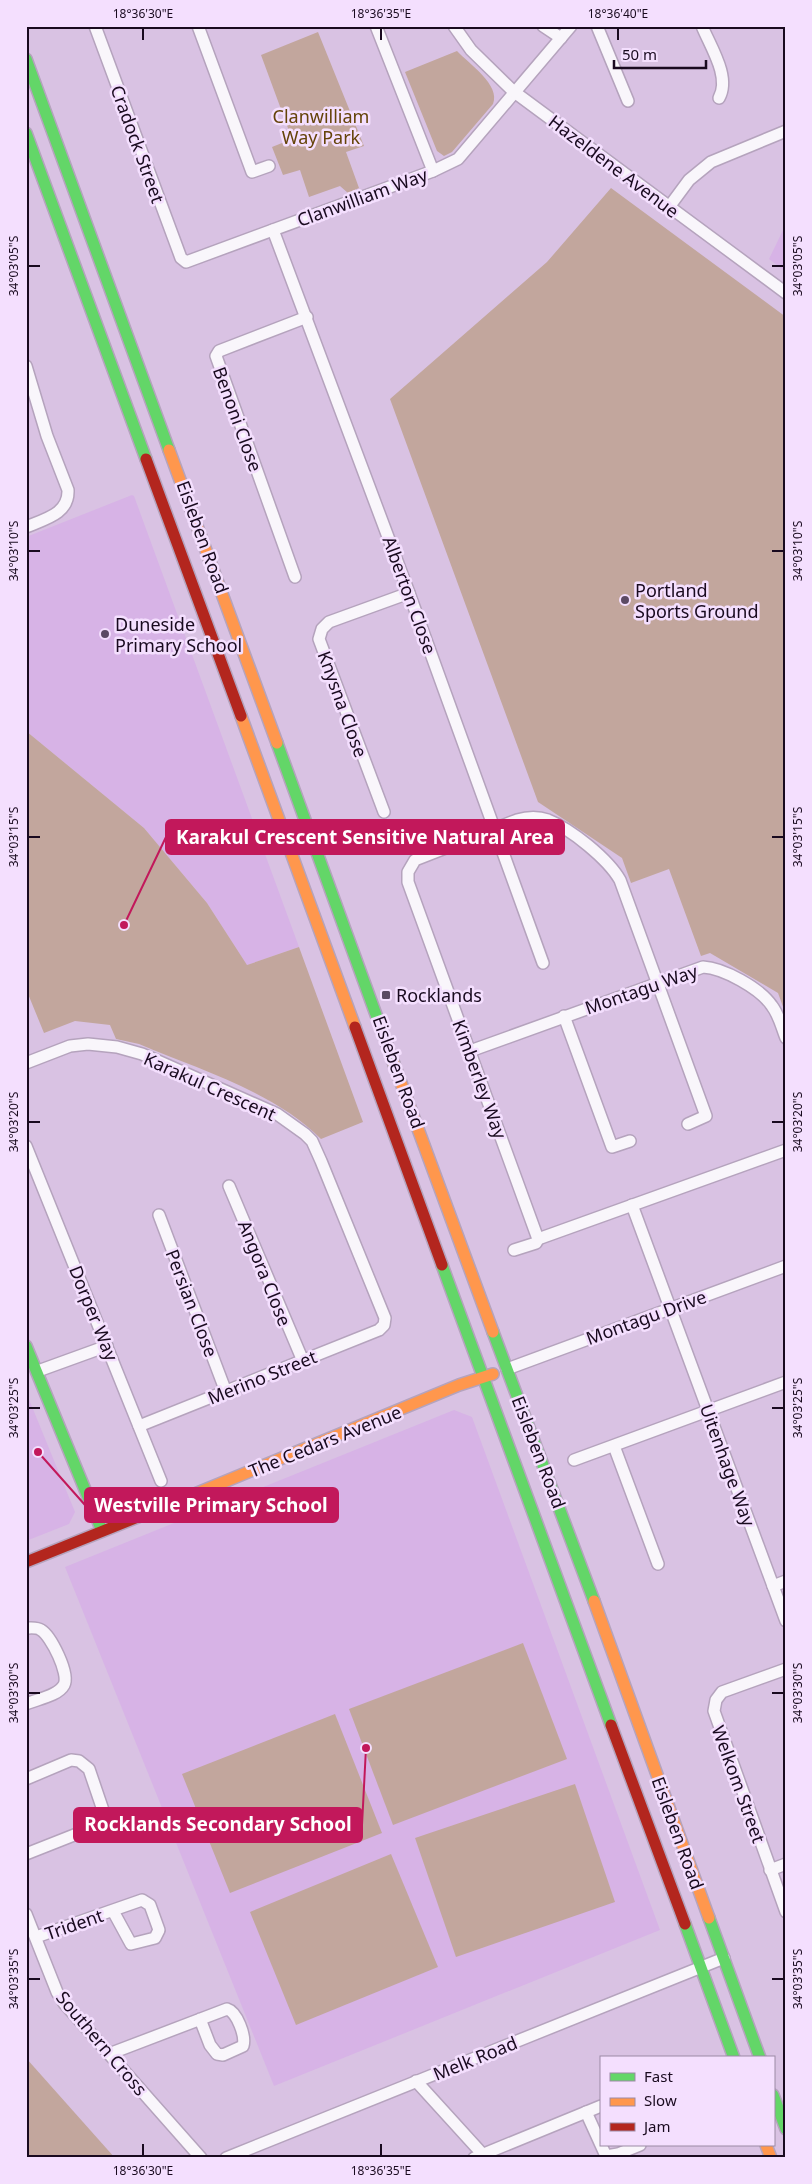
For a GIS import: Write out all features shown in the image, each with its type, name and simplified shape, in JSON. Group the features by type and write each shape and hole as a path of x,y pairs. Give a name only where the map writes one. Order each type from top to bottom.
{"main road":[{"name":"Eisleben Road","path":"26,59 759,2056"},
{"name":"Eisleben Road","path":"26,133 733,2056"},
{"path":"26,1346 38,1371 102,1531"},
{"name":"The Cedars Avenue","path":"26,1562 366,1425 459,1385 507,1369"},
{"path":"774,2098 786,2130"},
{"path":"766,2146 771,2158"}],"street":[{"name":"Cradock Street","path":"95,26 180,258 184,261"},
{"path":"198,26 252,172 269,166"},
{"path":"376,26 433,170"},
{"name":"Hazeldene Avenue","path":"454,26 471,50 513,91 786,293"},
{"path":"543,26 561,38"},
{"name":"Clanwilliam Way","path":"184,261 190,261 458,160 513,91 571,26"},
{"path":"597,26 628,101"},
{"path":"702,26 722,77 723,92 720,98"},
{"path":"669,207 689,180 710,162 786,131"},
{"name":"Alberton Close","path":"273,230 496,828 543,963"},
{"name":"Benoni Close","path":"295,577 216,356 219,351 307,317"},
{"path":"26,366 46,436 68,490 68,496 60,512 26,527"},
{"name":"Knysna Close","path":"384,812 319,639 322,629 329,622 409,593"},
{"path":"496,828 524,818 541,818 554,823 604,858 613,867 620,880 706,1116 688,1124"},
{"name":"Kimberley Way","path":"496,828 420,856 411,865 408,882 538,1239"},
{"name":"Montagu Way","path":"470,1051 703,967 714,968 728,973 766,999 775,1011 786,1038"},
{"path":"564,1016 612,1147 630,1141"},
{"name":"Karakul Crescent","path":"26,1063 70,1046 88,1044 117,1047 142,1054 277,1114 312,1141 322,1160 386,1318 384,1325"},
{"name":"Dorper Way","path":"26,1146 161,1481"},
{"path":"514,1250 536,1243 538,1239 786,1150"},
{"name":"Angora Close","path":"229,1186 302,1360"},
{"name":"Uitenhage Way","path":"632,1205 786,1621"},
{"name":"Persian Close","path":"159,1215 226,1392"},
{"name":"Montagu Drive","path":"507,1369 786,1266"},
{"name":"Merino Street","path":"140,1426 379,1330 384,1325"},
{"path":"38,1371 107,1346"},
{"path":"574,1460 786,1382"},
{"path":"614,1446 658,1564"},
{"path":"773,1586 786,1581"},
{"path":"26,1628 40,1628 50,1637 65,1674 65,1684 59,1691 26,1704"},
{"name":"Welkom Street","path":"786,1669 722,1692 716,1700 714,1711 786,1912"},
{"path":"26,1779 71,1760 79,1760 89,1769 104,1808 105,1816 102,1824 26,1854"},
{"path":"770,1870 786,1864"},
{"name":"Trident","path":"32,1933 113,1911"},
{"name":"Southern Cross","path":"26,1914 32,1933 61,1998 201,2158"},
{"name":"Melk Road","path":"226,2158 724,1958"},
{"path":"109,2054 200,2019"},
{"path":"416,2081 481,2157 600,2106"},
{"path":"586,2112 600,2143"},
{"path":"601,2146 606,2156 618,2154 638,2146"}],"shaded area":[{"path":"786,224 786,272 769,259"},
{"name":"Duneside Primary School","path":"132,495 134,496 299,947 247,965 207,903 144,828 26,731 26,537"},
{"path":"26,1392 75,1512 69,1524 26,1541"},
{"path":"454,1410 472,1417 660,1930 274,2086 65,1567"}],"green space":[{"name":"Clanwilliam Way Park","path":"318,32 364,146 346,152 359,188 348,193 340,186 309,197 300,170 283,175 272,147 292,139 261,55"},
{"path":"457,51 488,82 494,97 493,104 452,152 444,156 437,151 405,72"},
{"name":"Portland Sports Ground","path":"611,188 786,317 786,1015 778,993 710,953 701,956 669,869 631,883 622,858 538,802 390,399 547,262"},
{"path":"26,731 144,828 207,903 247,965 299,947 363,1122 321,1139 302,1122 281,1108 235,1083 139,1044 116,1039 110,1025 75,1021 44,1033 26,989"},
{"path":"523,1643 567,1759 393,1825 349,1709"},
{"path":"335,1714 382,1833 230,1893 182,1774"},
{"path":"575,1784 615,1902 456,1957 415,1838"},
{"path":"391,1854 438,1967 296,2025 250,1912"},
{"path":"26,2058 115,2158 26,2158"}],"traffic: fast":[{"path":"26,59 169,450"},
{"path":"26,133 146,459"},
{"path":"277,743 394,1064"},
{"path":"442,1265 611,1725"},
{"path":"493,1332 594,1601"},
{"path":"26,1346 102,1531"},
{"path":"709,1918 759,2056"},
{"path":"685,1924 733,2056"},
{"path":"774,2098 786,2129"}],"traffic: slow":[{"path":"169,450 277,743"},
{"path":"241,716 355,1027"},
{"path":"394,1064 493,1332"},
{"path":"190,1496 459,1385 493,1374"},
{"path":"594,1601 709,1918"},
{"path":"766,2146 771,2158"}],"traffic: jam":[{"path":"146,459 241,716"},
{"path":"355,1027 442,1265"},
{"path":"26,1562 190,1496"},
{"path":"611,1725 685,1924"}],"place":[{"name":"Portland Sports Ground","path":"625,600"},
{"name":"Duneside Primary School","path":"105,634"},
{"name":"Karakul Crescent Sensitive Natural Area","path":"124,925"},
{"name":"Rocklands","path":"386,995"},
{"name":"Westville Primary School","path":"38,1452"},
{"name":"Rocklands Secondary School","path":"366,1748"}]}
